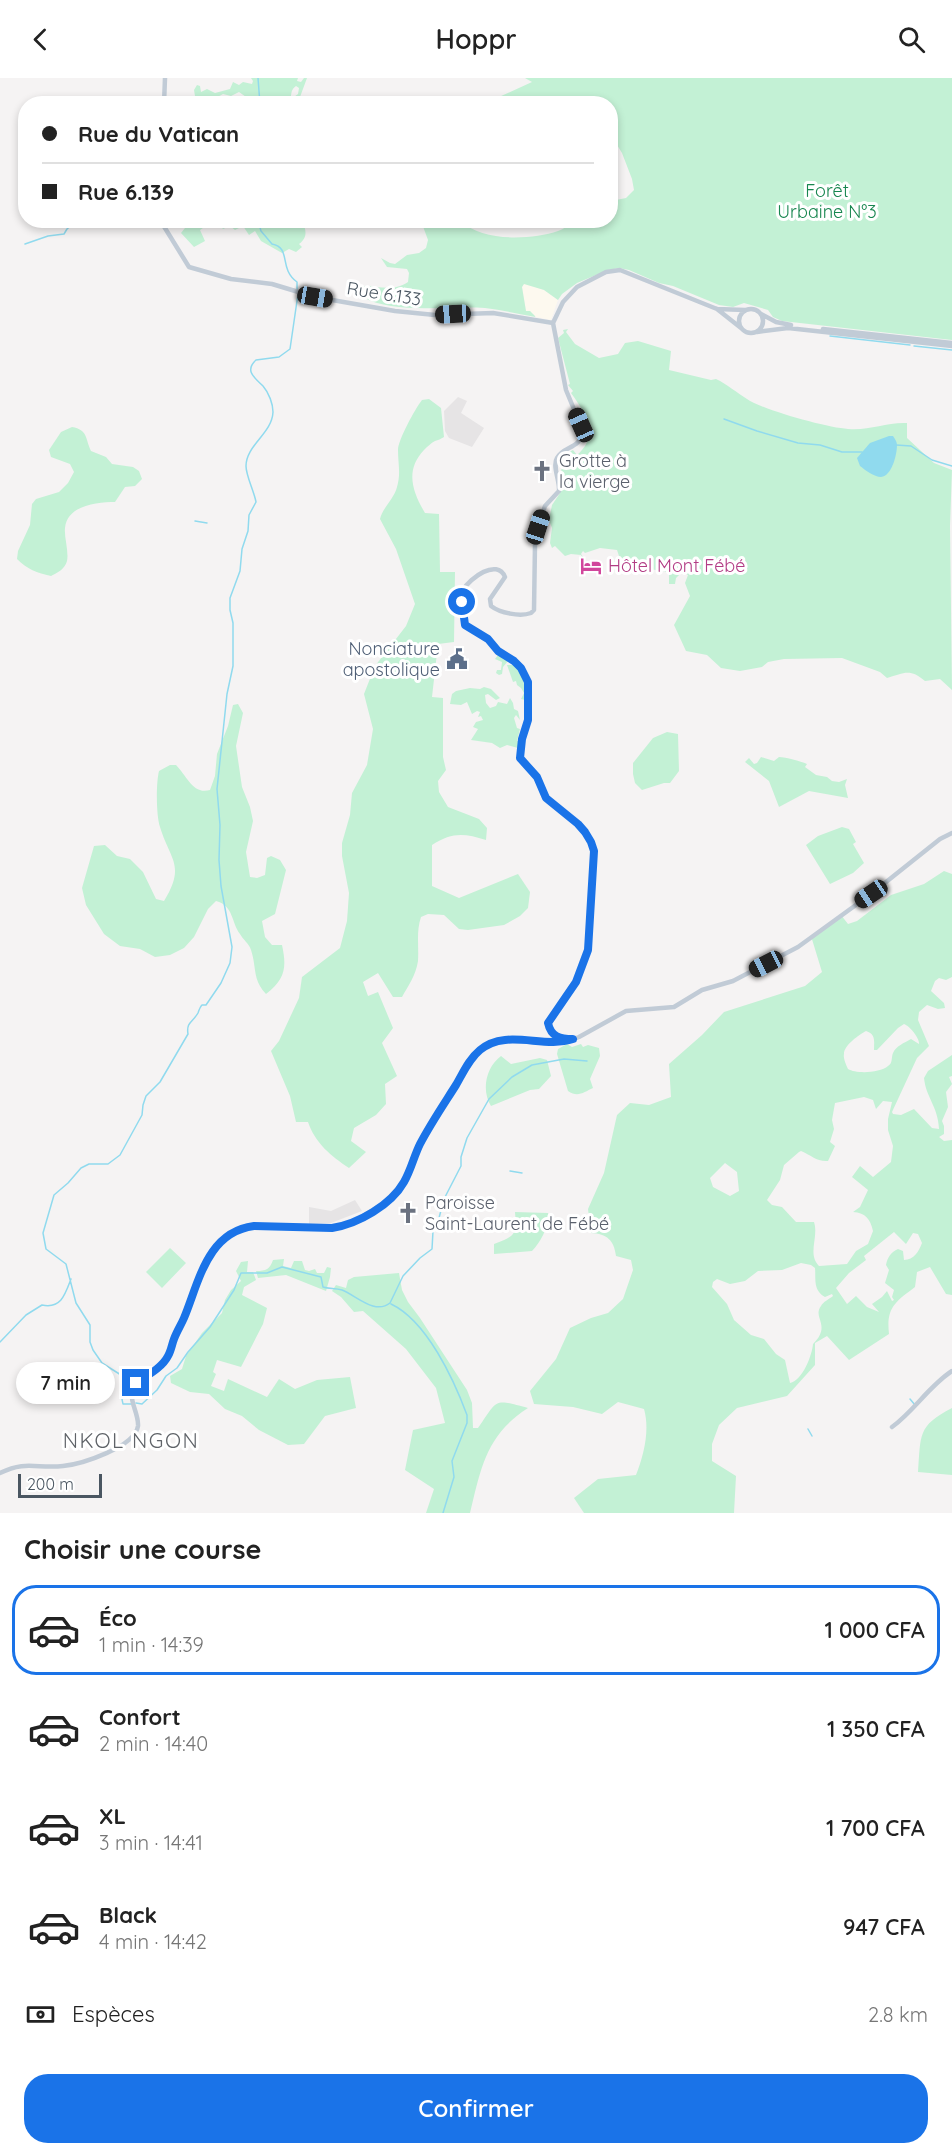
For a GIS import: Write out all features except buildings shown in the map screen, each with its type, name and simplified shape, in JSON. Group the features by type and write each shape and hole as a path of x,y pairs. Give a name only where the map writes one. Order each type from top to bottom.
{"street":[{"path":"164,96 165,78"},
{"name":"Rue 6.133","path":"165,228 189,267 231,279 272,284 315,297 395,311 435,315 493,313 553,323"},
{"path":"573,1039 554,1036 549,1030 548,1023 576,982 588,950 594,851 585,832 546,798 537,777 520,758 522,739 528,723 528,688 524,674 518,664 498,651 488,639 466,626 462,612 465,586 475,578 496,568 502,571 505,577 490,599 492,607 526,615 531,614 534,610 536,534 545,506 559,491 556,460 559,455 579,443 583,431 566,390 553,323 562,302 578,287 597,276 617,270 717,309 747,333 780,328 952,344"},
{"path":"717,309 754,309 781,324 952,344"},
{"path":"742,329 739,319 746,310"},
{"path":"757,332 764,324 762,314"},
{"path":"0,1473 22,1465 46,1467 69,1465 128,1442 135,1435 138,1425 132,1389 136,1383 164,1363 169,1355 174,1337 184,1318 204,1265 226,1238 242,1229 254,1226 332,1228 342,1226 364,1216 391,1197 404,1182 422,1141 480,1050 502,1040 555,1043 573,1039 626,1011 674,1007 702,990 733,981 785,955 871,894 940,839 952,833"},
{"path":"892,1427 907,1416 940,1380 952,1371"}],"shaded area":[{"path":"524,283 544,290 558,300 551,320 536,317 530,311 526,312 522,287"},
{"path":"458,397 467,401 461,413 484,428 472,447 449,438 445,431 444,411"},
{"path":"355,1200 362,1211 331,1223 309,1224 309,1207 331,1211"}],"green space":[{"path":"251,78 298,78 297,81 301,82 307,78 300,96 295,96 299,88 296,86 291,96 245,96 239,92 231,96 223,94 195,96 194,90 197,85 200,86 201,92 207,89 215,93 230,89 233,82 239,85 243,82 252,84"},
{"name":"Forêt Urbaine N°3","path":"525,78 952,78 952,340 782,321 773,317 768,310 744,303 733,307 719,305 673,286 619,268 608,270 577,283 562,294 558,300 544,290 524,284 522,287 526,311 530,311 536,317 471,307 406,308 376,303 363,297 363,286 392,288 408,282 407,269 387,267 381,258 395,264 407,255 419,253 426,248 428,240 424,228 470,228 494,236 521,237 547,234 565,228 618,228 618,200 626,198 634,190 632,179 618,146 618,96 501,96 532,82"},
{"path":"185,228 203,228 200,230 205,241 194,247 181,233"},
{"path":"244,228 305,228 305,230 305,236 299,244 302,247 296,252 289,249 282,253 261,241 255,231 249,235"},
{"path":"568,329 566,332 575,344 599,358 618,354 625,343 638,341 671,351 669,370 711,380 716,379 755,403 796,418 848,429 907,423 907,438 934,463 952,470 950,526 952,690 940,679 925,681 911,673 887,678 880,672 842,658 784,659 768,662 762,667 740,671 721,668 707,655 686,651 674,625 690,596 685,583 688,575 682,572 676,578 675,584 669,584 669,572 622,565 617,550 600,548 585,553 583,551 581,554 583,557 581,558 583,566 579,558 582,557 581,555 565,556 555,546 552,548 550,543 552,528 549,520 552,505 560,493 562,461 573,450 577,455 588,440 589,432 586,417 568,385 570,384 558,338 564,333 563,330"},
{"path":"429,399 441,408 444,437 431,444 418,458 414,465 412,481 425,513 439,514 440,572 455,572 454,642 438,644 432,697 443,698 443,757 446,770 438,781 439,792 448,807 479,819 487,828 486,840 458,835 432,845 432,886 459,898 518,874 530,892 528,908 520,916 504,925 468,930 459,929 444,915 428,914 421,917 417,966 402,997 393,997 378,973 363,982 368,996 378,992 393,1028 382,1043 397,1076 385,1084 386,1104 376,1115 354,1128 351,1141 366,1152 349,1168 324,1148 308,1122 296,1122 290,1096 271,1051 279,1041 299,998 302,977 340,948 347,921 349,893 342,856 342,843 350,815 352,793 367,765 373,729 364,694 375,666 406,626 415,604 396,549 380,519 397,487 398,450 401,439 419,404 422,400"},
{"path":"72,427 83,432 91,451 106,457 112,464 133,467 139,471 142,479 135,486 125,487 115,502 84,506 71,514 65,528 67,561 63,568 51,576 37,572 17,559 18,551 30,525 32,504 36,499 59,492 74,472 70,464 51,457 49,450 61,432"},
{"path":"498,655 513,662 518,667 523,679 525,700 521,699 524,693 516,681 513,682 507,665 512,665 512,663 508,661 503,667 502,674 496,673 497,670 501,670 502,662 495,659"},
{"path":"484,687 491,689 500,698 496,700 488,694 485,695 486,703 490,708 496,706 498,702 507,704 510,698 514,709 518,711 520,720 516,715 514,718 517,728 520,729 518,748 507,745 500,748 492,743 471,740 478,729 473,727 476,722 483,720 481,716 478,717 480,712 472,714 467,702 461,705 450,704 452,694 456,691"},
{"path":"238,704 243,713 236,746 242,787 253,821 246,852 250,877 257,878 265,875 267,858 271,856 280,860 286,870 275,914 262,921 265,937 272,945 282,945 284,960 281,978 266,994 257,978 250,948 237,929 229,910 222,903 216,901 208,909 194,937 184,948 170,955 155,957 140,949 120,946 104,934 86,905 82,888 94,846 105,845 117,856 130,859 143,872 156,899 164,901 171,889 175,870 159,822 157,783 159,771 170,765 176,765 191,784 199,790 210,790 215,776 217,754 233,705"},
{"path":"667,732 678,734 679,771 670,783 642,790 635,783 633,763 653,738"},
{"path":"761,757 774,761 779,757 789,758 807,764 805,767 816,775 827,777 832,781 839,782 847,779 845,785 848,798 809,791 779,807 769,781 745,762 749,758 754,764"},
{"path":"842,827 849,829 856,842 853,844 864,863 853,873 830,884 806,845 818,836"},
{"path":"944,871 952,874 952,977 946,980 939,978 935,981 931,991 944,1003 945,1008 938,1009 927,1005 919,1012 918,1020 929,1046 917,1058 892,1112 901,1115 914,1109 932,1128 939,1129 937,1114 924,1078 928,1071 952,1055 952,1076 949,1077 952,1084 946,1092 948,1107 942,1121 944,1134 939,1137 944,1141 952,1140 952,1295 946,1294 930,1267 917,1272 915,1287 893,1306 888,1325 889,1334 849,1360 827,1336 815,1343 815,1365 787,1396 737,1408 719,1425 712,1444 712,1461 736,1476 734,1513 584,1513 574,1498 598,1479 636,1475 645,1442 644,1409 618,1402 602,1414 573,1407 534,1404 530,1391 556,1359 570,1328 608,1313 623,1299 633,1270 631,1260 616,1256 614,1246 609,1239 591,1233 588,1209 604,1173 617,1115 630,1103 649,1105 671,1097 669,1064 724,1012 805,986 822,972 811,936 841,915 848,924 857,921 891,895 924,884","holes":["906,1025 912,1030 919,1044 911,1039 900,1045 893,1053 890,1065 880,1070 862,1072 848,1069 844,1057 845,1051 856,1038 866,1031 869,1032 874,1038 874,1050 877,1050 898,1028","864,1097 873,1100 876,1109 883,1101 892,1102 888,1130 893,1146 891,1162 873,1177 860,1166 852,1177 868,1190 860,1207 853,1212 864,1215 870,1223 873,1231 868,1244 856,1251 847,1264 819,1266 813,1251 814,1222 796,1222 782,1207 772,1205 767,1200 780,1180 784,1165 799,1152 828,1161 835,1146 830,1142 834,1129 832,1120 835,1103","725,1163 737,1172 739,1191 730,1196 713,1187 710,1178","894,1232 906,1244 913,1233 918,1234 922,1243 918,1252 911,1258 904,1260 903,1251 898,1249 888,1258 886,1265 889,1270 885,1283 894,1290 892,1297 894,1300 892,1301 887,1291 872,1304 879,1312 867,1307 856,1296 847,1304 836,1288 849,1273 866,1260 864,1256","801,1263 811,1265 815,1268 816,1284 821,1294 825,1297 832,1294 833,1296 823,1303 819,1310 821,1332 813,1344 806,1366 799,1377 790,1383 785,1360 776,1354 764,1339 751,1335 734,1320 727,1304 712,1287 713,1282 717,1279 730,1284 745,1281 758,1271 782,1270"]},
{"path":"567,1044 572,1047 581,1044 583,1047 588,1045 599,1048 600,1056 590,1079 593,1088 581,1094 568,1091 557,1054 558,1049"},
{"path":"501,1056 511,1064 540,1058 547,1060 551,1076 539,1089 530,1090 491,1106 486,1093 487,1079 492,1066"},
{"path":"515,1212 548,1213 544,1234 532,1251 494,1254 494,1244 506,1239 515,1230"},
{"path":"170,1248 186,1263 162,1288 146,1272"},
{"path":"284,1259 283,1266 291,1268 294,1261 302,1261 305,1270 315,1269 317,1273 324,1273 327,1267 331,1268 326,1291 286,1275 258,1278 256,1271 267,1269 273,1260"},
{"path":"248,1261 247,1272 253,1272 256,1280 244,1287 242,1295 267,1308 263,1324 241,1367 217,1360 213,1372 216,1374 211,1386 224,1391 228,1379 267,1397 279,1379 295,1389 317,1380 350,1377 356,1408 325,1416 304,1444 288,1445 259,1430 242,1416 225,1409 209,1394 190,1392 171,1383 170,1376 182,1369 186,1356 202,1333 222,1313 225,1300 231,1290 241,1281 236,1271 241,1262"},
{"path":"399,1273 402,1290 408,1302 467,1390 472,1403 473,1428 478,1428 497,1404 508,1403 528,1408 514,1418 494,1441 482,1467 470,1513 426,1513 434,1489 405,1470 413,1430 445,1423 436,1388 406,1349 363,1311 354,1312 341,1297 332,1291 336,1285 346,1288 348,1280 354,1277"},
{"path":"952,1408 952,1475 918,1472 923,1433 932,1420"}],"water":[{"path":"893,436 897,444 893,464 885,476 875,476 860,466 857,458 870,443"}],"waterway":[{"path":"258,78 259,96"},
{"path":"25,244 48,236 64,234 68,228"},
{"path":"260,228 272,244 282,250 288,271 297,282 297,289"},
{"path":"131,1404 123,1404 121,1375 102,1363 93,1350 90,1342 90,1325 76,1303 66,1264 46,1249 43,1233 54,1195 81,1168 89,1164 108,1164 120,1155 142,1115 146,1096 160,1082 188,1034 189,1024 221,983 230,963 232,947 221,886 219,860 220,825 217,789 227,694 233,666 233,623 230,598 240,571 249,515 256,502 246,470 247,459 272,420 273,412 269,395 254,377 251,368 256,360 279,357 290,349 298,294"},
{"path":"830,336 910,345"},
{"path":"914,346 952,350"},
{"path":"724,419 798,443 820,445 842,452 862,452"},
{"path":"896,445 911,446 932,460 952,466"},
{"path":"195,521 207,523"},
{"path":"136,1403 142,1404 157,1390 166,1376 177,1368 210,1327 234,1290 241,1273 267,1273 282,1267 321,1277 323,1287 342,1290 372,1306 378,1307 390,1303 403,1276 432,1249 433,1231 444,1199 461,1166 461,1157 467,1138 489,1099 512,1077 532,1065 564,1059 587,1061"},
{"path":"510,1171 522,1173"},
{"path":"0,1342 26,1315 42,1305 58,1303 71,1279"},
{"path":"391,1304 404,1312 416,1324 438,1353 455,1385 467,1415 467,1423 452,1461 454,1477 443,1513"},
{"path":"910,1399 915,1405"},
{"path":"808,1429 812,1436"}],"place":[{"name":"Grotte à la vierge","path":"542,471"},
{"name":"Hôtel Mont Fébé","path":"591,566"},
{"name":"Nonciature apostolique","path":"457,659"},
{"name":"Paroisse Saint-Laurent de Fébé","path":"408,1213"}],"district":[{"name":"NKOL NGON","path":"131,1441"}],"route":[{"path":"136,1383 164,1363 169,1355 174,1337 184,1318 204,1265 226,1238 242,1229 254,1226 332,1228 364,1216 384,1203 404,1182 422,1141 480,1050 491,1043 509,1039 555,1043 573,1039 554,1036 549,1030 548,1023 576,982 588,950 594,851 585,832 546,798 537,777 520,760 522,739 528,723 528,682 514,661 498,651 484,636 470,630 465,625 462,602"}]}
